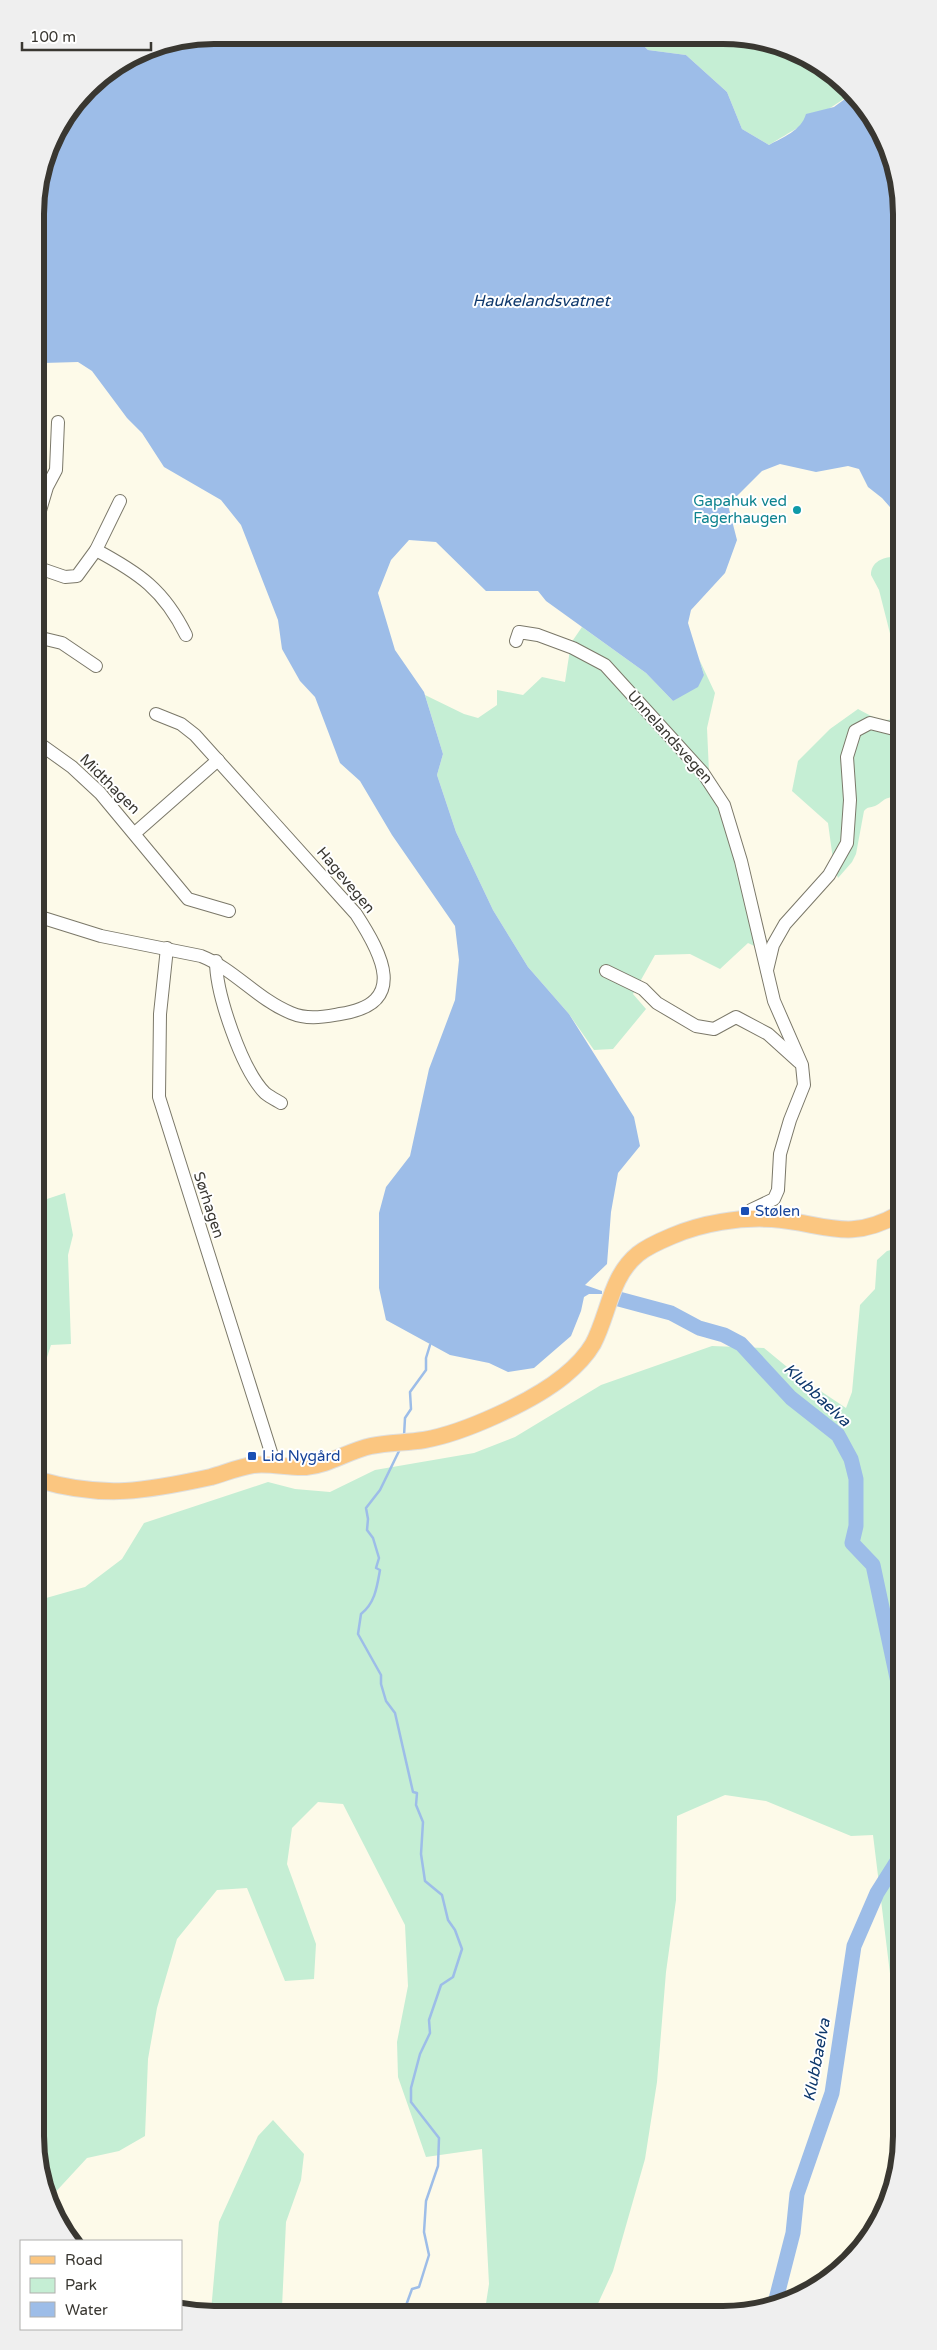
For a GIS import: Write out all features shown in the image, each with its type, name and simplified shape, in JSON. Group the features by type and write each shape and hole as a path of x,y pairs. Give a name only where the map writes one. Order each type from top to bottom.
{"main road":[{"path":"44,1481 78,1489 135,1492 214,1476 253,1465 307,1467 331,1461 354,1450 370,1446 390,1442 425,1440 501,1413 534,1396 563,1377 586,1354 599,1329 618,1278 636,1255 650,1245 676,1234 713,1224 748,1219 791,1221 849,1231 867,1228 893,1217"}],"street":[{"path":"44,497 56,470 58,422"},
{"path":"44,569 73,578 81,572 96,550 120,501"},
{"path":"96,550 151,584 171,608 186,635"},
{"name":"Unnelandsvegen","path":"516,640 519,632 538,635 573,648 606,665 714,788 724,805 741,861 774,1001 802,1065 804,1085 790,1120 780,1154 778,1190 774,1199 750,1210 748,1219"},
{"path":"44,638 62,643 96,666"},
{"name":"Hagevegen","path":"44,918 100,936 166,948 216,961 276,1005 305,1018 365,1009 379,997 384,982 376,949 356,914 218,760 181,724 156,714"},
{"name":"Unnelandsvegen","path":"767,972 773,945 785,924 829,875 847,843 850,800 847,757 855,731 870,723 893,729"},
{"name":"Midthagen","path":"44,747 88,781 135,833 188,899 229,912"},
{"name":"Midthagen","path":"135,833 218,760"},
{"name":"Sørhagen","path":"166,948 160,1014 158,1089 161,1107 275,1465"},
{"path":"216,961 219,989 235,1038 258,1084 272,1098 282,1103"},
{"path":"606,971 643,989 657,1003 696,1026 714,1029 736,1017 768,1034 802,1065"}],"green space":[{"path":"642,44 734,44 756,47 798,61 818,72 846,97 769,145 742,129 727,92 686,55 648,50"},
{"path":"891,557 893,559 893,645 879,590 871,575 875,564"},
{"path":"582,627 646,673 673,701 704,675 699,659 715,693 707,728 709,772 765,951 748,943 720,969 690,954 655,955 633,994 646,1009 613,1049 594,1050 569,1014 528,967 493,910 456,832 437,775 443,754 425,695 464,714 478,718 497,705 497,690 523,695 542,677 565,682 571,643"},
{"path":"858,709 878,719 888,720 893,718 893,797 887,798 864,811 856,854 852,862 838,878 834,867 828,823 792,791 798,761 830,729"},
{"path":"65,1193 73,1235 68,1255 71,1344 51,1345 44,1367 44,1200"},
{"path":"893,1250 893,1998 873,1835 851,1836 766,1801 725,1795 677,1816 676,1900 666,1972 657,2082 645,2159 613,2271 597,2306 486,2306 489,2284 482,2149 426,2157 398,2077 397,2042 408,1986 405,1925 343,1804 318,1802 292,1828 287,1864 316,1944 314,1979 285,1981 247,1888 217,1890 177,1939 157,2008 148,2059 145,2136 119,2151 87,2158 54,2193 45,2159 44,2136 44,1599 85,1587 122,1559 144,1523 268,1482 295,1489 330,1492 375,1470 474,1453 515,1437 601,1385 712,1346 764,1348 798,1376 846,1408 852,1392 860,1305 875,1289 877,1260 887,1251"},
{"path":"273,2120 304,2154 301,2180 286,2222 282,2306 211,2306 219,2222 258,2136"}],"water":[{"name":"Haukelandsvatnet","path":"203,44 642,44 648,50 686,55 727,92 742,129 769,145 796,129 804,120 806,114 834,107 846,97 865,119 880,149 892,191 893,214 893,510 882,498 868,487 859,469 848,466 816,472 780,464 762,471 728,505 737,540 725,573 691,610 688,623 704,675 698,687 673,701 646,673 546,601 538,591 486,591 436,542 409,540 391,560 378,593 395,650 424,692 443,754 437,775 456,832 493,910 528,967 569,1014 634,1117 640,1146 618,1173 611,1212 607,1264 585,1285 602,1291 602,1294 589,1294 584,1297 581,1311 571,1336 534,1368 508,1372 489,1363 450,1355 386,1320 379,1288 379,1213 386,1187 410,1156 429,1069 455,1000 459,960 455,926 392,835 360,781 340,763 315,697 300,681 282,649 278,620 241,525 221,500 164,467 142,433 127,418 92,371 78,362 44,363 44,203 53,159 72,119 86,102 110,79 139,61 181,47"}],"waterway":[{"name":"Klubbaelva","path":"615,1298 671,1313 699,1328 724,1335 741,1344 791,1398 838,1435 851,1459 856,1479 856,1526 852,1543 873,1565 893,1659"},
{"path":"404,1436 405,1418 411,1409 410,1392 426,1370 426,1358 430,1345"},
{"path":"400,1449 380,1490 366,1508 367,1530 373,1538 379,1558 376,1568 380,1570 372,1600 361,1614 358,1634 381,1675 381,1684 386,1701 395,1713 413,1792 417,1793 416,1805 423,1822 421,1854 425,1881 442,1895 448,1920 455,1930 462,1949 453,1977 441,1985 429,2020 430,2033 420,2054 411,2088 411,2102 439,2138 438,2166 426,2201 424,2232 429,2255 419,2287 412,2289 406,2306"},
{"name":"Klubbaelva","path":"776,2297 793,2233 797,2194 832,2093 854,1946 877,1893 893,1868"}],"place":[{"name":"Gapahuk ved Fagerhaugen","path":"797,510"},
{"name":"Stølen","path":"745,1211"},
{"name":"Lid Nygård","path":"252,1456"}]}
